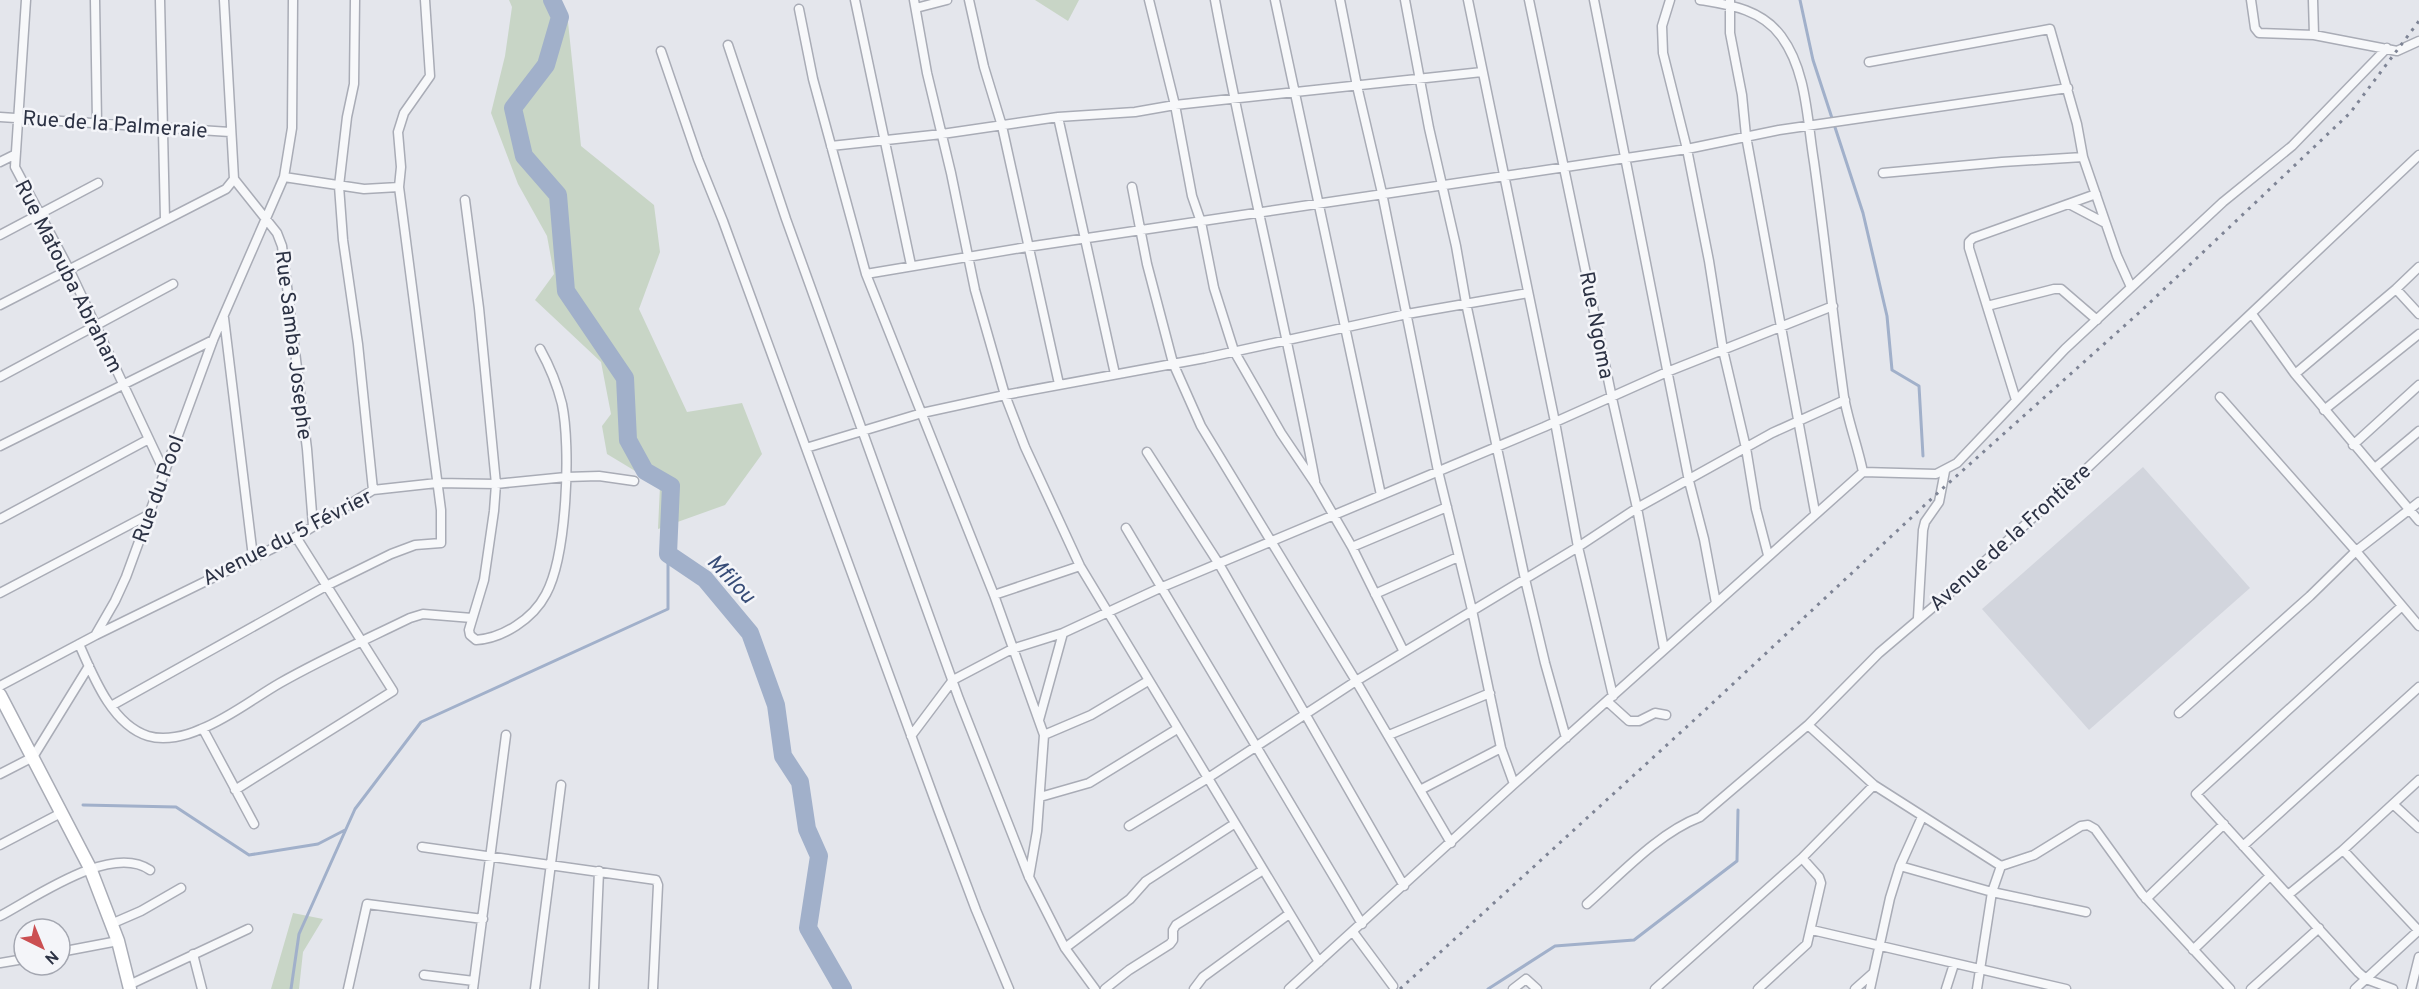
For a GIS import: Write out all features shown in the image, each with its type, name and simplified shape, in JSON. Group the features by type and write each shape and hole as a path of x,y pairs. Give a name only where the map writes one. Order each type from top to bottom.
{"street":[{"name":"Rue Matouba Abraham","path":"26,0 15,166 69,269 164,471"},
{"path":"95,0 97,122"},
{"path":"160,0 165,219"},
{"path":"0,304 226,189 234,179 224,0"},
{"name":"Rue du Pool","path":"96,635 119,593 213,340 284,177 292,128 293,0"},
{"path":"355,0 354,84 347,117 339,186 343,240 358,344 373,490"},
{"path":"111,706 326,586 391,554 416,545 441,543 441,510 399,187 401,167 398,132 404,113 430,76 425,0"},
{"path":"855,0 910,265"},
{"path":"948,0 915,4 927,73 975,290 1005,395 1025,447 1080,566 1319,962"},
{"path":"969,0 984,67 1002,126 1059,384"},
{"path":"1149,0 1175,105 1192,196 1201,222 1214,288 1234,351 1281,434 1316,485 1352,546 1404,652"},
{"path":"1215,0 1234,99 1288,340 1316,485"},
{"path":"1275,0 1381,495"},
{"path":"1340,0 1357,87 1382,193 1438,471 1472,610 1501,748 1514,784"},
{"path":"1405,0 1525,579 1566,738"},
{"path":"1468,0 1555,422 1578,547 1611,699 1629,721 1639,721 1655,712 1666,715"},
{"name":"Rue Ngoma","path":"1529,0 1637,508 1664,650"},
{"path":"1594,0 1689,481 1704,539 1716,603"},
{"path":"1670,0 1662,26 1663,53 1687,149 1709,261 1723,350 1746,448 1756,509 1768,555"},
{"path":"1700,0 1730,3 1761,17 1782,36 1801,80 1845,400 1863,471"},
{"path":"2251,0 2255,28 2259,33 2314,35 2397,51 2419,41"},
{"path":"2313,0 2314,35"},
{"path":"1730,3 1730,33 1742,95 1746,136 1815,512"},
{"path":"799,9 831,146 866,274 994,595 1044,735 1037,831 1029,877"},
{"path":"1869,62 2050,29 2068,88 2083,157 2105,223 2131,287"},
{"path":"728,45 786,219 862,430 953,680 1029,877 1065,948 1095,989"},
{"path":"1289,989 1863,471 1929,474 1945,471 1957,463 2016,400 2131,287 2223,202 2292,146 2387,48"},
{"path":"661,51 698,159 723,221 911,736 976,910 1009,989"},
{"path":"831,146 942,134 1058,117 1135,112 1175,105 1482,72"},
{"path":"866,274 968,256 1687,149 1746,136 2068,88"},
{"name":"Rue de la Palmeraie","path":"0,117 230,132"},
{"path":"1058,117 1115,374"},
{"path":"0,162 14,155"},
{"name":"Avenue de la Frontière","path":"1587,904 1666,836 1683,824 1700,817 1808,724 1879,653 1952,591 2072,482 2419,155"},
{"path":"1883,173 2083,157"},
{"path":"284,177 364,189 399,187"},
{"name":"Rue Samba Josephe","path":"234,179 277,233 282,246 307,449 313,526"},
{"path":"0,235 98,183"},
{"path":"1132,187 1173,363 1201,426 1389,735 1451,843"},
{"path":"2016,400 1968,248 1969,242 1973,238 2096,194"},
{"path":"465,200 480,320 496,484 495,511 484,580 472,618 470,635 476,640 490,639 504,634 534,609 546,594 561,540 566,477 562,406 550,368 540,349"},
{"path":"2069,204 2105,223"},
{"path":"2295,374 2419,267"},
{"path":"0,377 173,284"},
{"path":"1987,306 2061,289 2097,320"},
{"path":"2396,289 2419,314"},
{"path":"806,448 922,413 1005,395 1234,351 1407,314 1528,293"},
{"path":"911,736 953,680 1012,649 1063,633 1160,588 1612,398 1667,372 1833,306"},
{"path":"2252,314 2324,410 2419,521"},
{"path":"224,318 253,556"},
{"path":"2324,410 2419,334"},
{"path":"0,446 213,340"},
{"path":"2353,445 2419,385"},
{"path":"2220,397 2419,626"},
{"path":"1129,826 1208,778 1356,681 1578,547 1637,508 1798,420 1845,400"},
{"path":"2374,468 2419,431"},
{"path":"0,519 149,439"},
{"path":"1148,452 1219,564 1404,886"},
{"path":"1918,618 1923,530 1925,522 1939,502 1945,471"},
{"name":"Avenue du 5 Février","path":"0,686 96,635 253,556 296,537 373,490 437,483 496,484 566,477 599,476 634,481"},
{"path":"2179,713 2333,575 2356,551 2419,502"},
{"path":"1352,546 1447,507"},
{"path":"0,593 148,515"},
{"path":"1126,528 1362,924"},
{"path":"235,790 393,691 296,537"},
{"path":"1375,594 1458,557"},
{"path":"994,595 1080,566"},
{"path":"2393,989 2366,979 2196,794 2402,606"},
{"path":"79,644 111,706 125,723 149,737 169,738 203,729 282,682 410,618 423,614 472,618"},
{"path":"1039,720 1063,633"},
{"path":"0,774 33,758 89,666"},
{"path":"1044,735 1091,715 1148,681"},
{"path":"2243,846 2419,687"},
{"path":"1389,735 1490,693"},
{"path":"0,695 90,868 117,941 129,987 248,929"},
{"path":"1808,724 1874,785 2001,866"},
{"path":"203,729 254,825"},
{"path":"1040,797 1089,783 1177,729"},
{"path":"424,975 475,987 489,857 506,735"},
{"path":"1420,790 1501,748"},
{"path":"2288,895 2343,850 2419,780"},
{"path":"535,989 561,784"},
{"path":"1655,989 1802,858 1874,785"},
{"path":"2394,804 2419,828"},
{"path":"0,845 61,813"},
{"path":"1870,989 1878,945 1900,866 1923,817"},
{"path":"1065,948 1130,899 1146,880 1234,824"},
{"path":"2146,899 2224,824"},
{"path":"2001,866 2034,855 2069,831 2088,825 2094,829 2146,899 2230,989"},
{"path":"422,848 599,871 658,882 652,989"},
{"path":"2343,850 2419,930 2355,989"},
{"path":"1758,989 1805,946 1812,930 1821,884 1819,878 1802,858"},
{"path":"0,916 90,868 110,862 127,862 142,865 150,870"},
{"path":"1900,866 1992,892 2086,912"},
{"path":"1977,989 1992,892 2001,866"},
{"path":"1105,989 1129,970 1170,944 1176,925 1263,870"},
{"path":"594,989 599,871"},
{"path":"2193,950 2271,876"},
{"path":"111,924 141,911 181,888"},
{"path":"348,989 367,904 483,919"},
{"path":"1194,989 1203,977 1289,914"},
{"path":"2251,989 2319,928"},
{"path":"1812,930 2066,989"},
{"path":"1353,932 1393,986"},
{"path":"72,950 117,941"},
{"path":"193,954 202,989"},
{"path":"2411,989 2419,957"},
{"path":"1946,989 1954,964"},
{"path":"1855,989 1874,973"},
{"path":"1514,989 1527,979 1537,989"}],"shaded area":[{"path":"2143,467 2250,588 2089,730 1982,609"}],"green space":[{"path":"509,0 558,0 568,22 581,146 654,205 660,252 639,309 687,412 742,403 762,454 725,505 658,529 660,486 607,454 602,426 611,414 601,362 535,300 554,274 547,236 518,184 491,113 505,56 512,7"},
{"path":"1035,0 1079,0 1068,21"},
{"path":"293,913 323,919 303,952 299,989 271,989"}],"waterway":[{"name":"Mfilou","path":"552,0 560,17 546,65 513,108 524,156 558,195 566,291 625,378 628,440 645,471 671,486 668,554 705,579 750,633 776,705 783,756 800,782 807,829 819,856 808,928 843,989"},
{"path":"1800,0 1813,60 1863,213 1887,316 1892,370 1919,386 1923,456"},
{"path":"291,989 299,934 355,809 421,722 668,609 668,554"},
{"path":"83,805 176,807 249,855 318,844 345,830"},
{"path":"1488,989 1555,946 1634,940 1737,861 1738,810"}],"railway":[{"path":"1400,989 1942,489 2142,310 2350,113 2419,21"}]}
